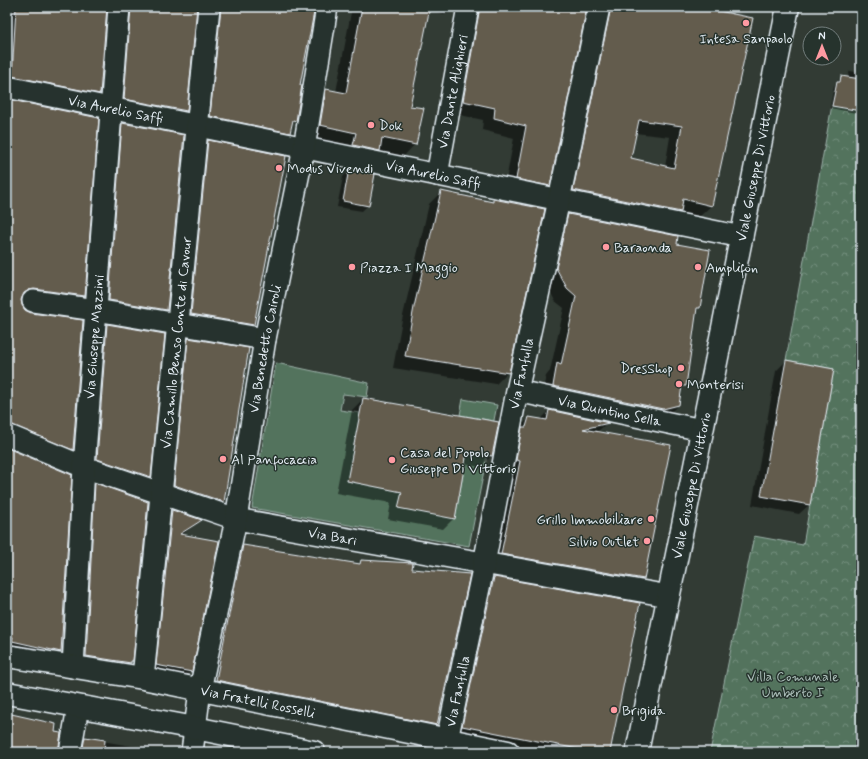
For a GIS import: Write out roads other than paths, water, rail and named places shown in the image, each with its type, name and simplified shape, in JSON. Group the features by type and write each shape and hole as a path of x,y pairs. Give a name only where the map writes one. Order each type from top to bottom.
{"street":[{"name":"Via Giuseppe Mazzini","path":"73,668 84,467 119,7"},
{"name":"Via Camillo Benso Conte di Cavour","path":"143,678 209,7"},
{"name":"Via Benedetto Cairoli","path":"192,752 200,690 236,519 265,339 304,148 327,7"},
{"name":"Via Dante Alighieri","path":"437,175 468,7"},
{"name":"Via Fanfulla","path":"447,740 484,564 517,391 599,7"},
{"name":"Viale Giuseppe Di Vittorio","path":"637,752 788,7"},
{"name":"Via Aurelio Saffi","path":"7,87 742,237"},
{"path":"33,302 96,310 265,339"},
{"name":"Via Quintino Sella","path":"517,391 702,430"},
{"name":"Via Bari","path":"7,435 84,467 236,519 669,596"},
{"name":"Via Fratelli Rosselli","path":"7,656 73,668 143,678 508,752"},
{"path":"7,693 314,752"},
{"path":"70,752 78,707"}],"place":[{"name":"Intesa Sanpaolo","path":"746,23"},
{"name":"Dok","path":"371,125"},
{"name":"Modus Vivendi","path":"279,168"},
{"name":"Baraonda","path":"606,247"},
{"name":"Piazza I Maggio","path":"352,267"},
{"name":"Amplifon","path":"698,267"},
{"name":"DresShop","path":"681,368"},
{"name":"Monterisi","path":"679,384"},
{"name":"Al Panfocaccia","path":"223,459"},
{"name":"Casa del Popolo Giuseppe Di Vittorio","path":"392,460"},
{"name":"Grillo Immobiliare","path":"651,519"},
{"name":"Silvio Outlet","path":"647,541"},
{"name":"Brigida","path":"614,710"}],"park label":[{"name":"Villa Comunale Umberto I","path":"793,684"}]}
